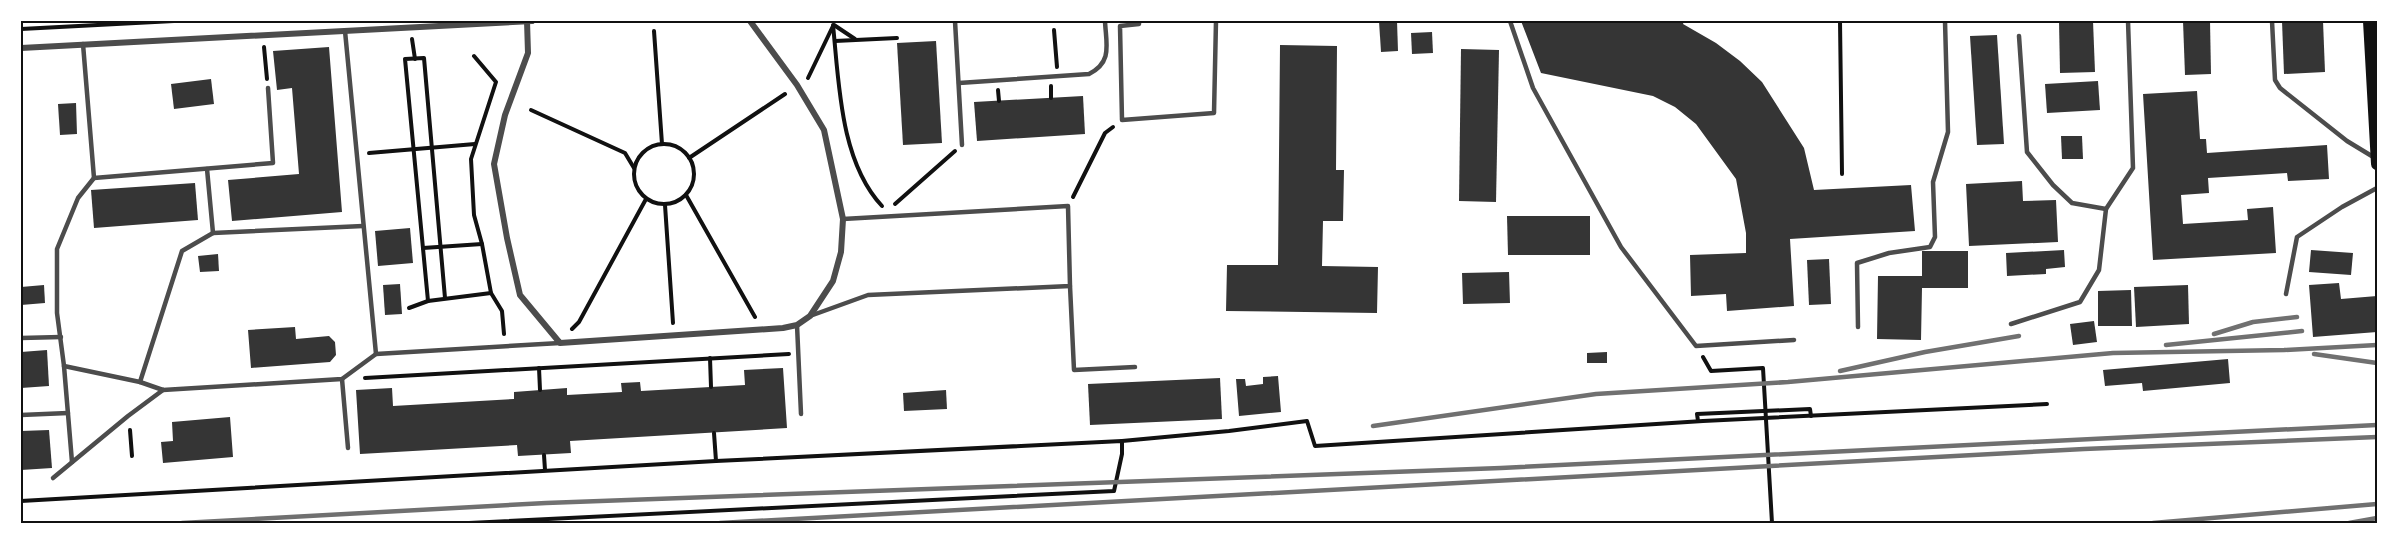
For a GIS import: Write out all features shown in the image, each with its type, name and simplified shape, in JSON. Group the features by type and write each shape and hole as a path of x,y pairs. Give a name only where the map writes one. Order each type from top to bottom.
{"main road":[{"path":"2369,21 2376,161"}],"street":[{"path":"527,21 528,53 505,115 494,164 520,295 560,343 756,330 797,325 810,316 833,281 841,252 843,219 824,130 797,86 750,21"},
{"path":"21,48 532,21"}],"lane":[{"path":"955,21 962,145"},
{"path":"959,83 1089,74 1101,68 1107,56 1105,21"},
{"path":"1139,21 1139,24 1120,26 1122,120 1214,113 1216,21"},
{"path":"1510,21 1533,88 1621,247 1696,346 1794,340"},
{"path":"1858,327 1857,263 1889,253 1930,247 1935,237 1933,182 1948,132 1946,21"},
{"path":"2011,324 2080,302 2098,270 2106,209 2133,168 2128,21"},
{"path":"2272,21 2275,80 2280,88 2376,161"},
{"path":"345,31 376,354"},
{"path":"2019,36 2027,152 2052,185 2072,203 2106,209"},
{"path":"72,462 57,313 57,249 78,198 94,178 83,44"},
{"path":"94,178 273,163 268,88"},
{"path":"207,169 213,233"},
{"path":"2286,294 2297,237 2342,207 2377,188"},
{"path":"843,219 1068,206 1074,370 1135,368"},
{"path":"140,382 182,251 213,233 363,226"},
{"path":"810,316 868,295 1070,286"},
{"path":"797,325 801,414"},
{"path":"21,338 61,337"},
{"path":"64,366 140,382 163,390 342,379 376,354 560,343"},
{"path":"342,379 348,447"},
{"path":"53,478 163,390"},
{"path":"21,415 68,413"}],"path":[{"path":"21,29 174,21"},
{"path":"1840,21 1842,174"},
{"path":"833,25 856,40"},
{"path":"833,25 844,126 869,192 887,211 962,145"},
{"path":"808,78 833,25"},
{"path":"411,27 415,59"},
{"path":"1054,30 1057,76"},
{"path":"654,31 662,144"},
{"path":"262,35 268,88"},
{"path":"835,42 897,38"},
{"path":"428,301 405,59 424,58 445,298"},
{"path":"689,158 785,93"},
{"path":"531,110 625,153 634,168"},
{"path":"1068,206 1105,133 1122,120"},
{"path":"356,154 475,144"},
{"path":"662,144 677,147 689,158 694,173 693,181 686,195 680,200 665,205 646,199 637,189 633,175 634,168 641,154 654,146 662,144"},
{"path":"686,195 755,315 756,330"},
{"path":"579,322 646,199"},
{"path":"665,205 674,336"},
{"path":"423,248 482,243"},
{"path":"409,308 428,301 491,292"},
{"path":"342,379 798,353"},
{"path":"710,358 711,387"},
{"path":"539,368 540,390"},
{"path":"1711,371 1763,368 1772,523"},
{"path":"21,501 545,470 1122,441 1229,432 1307,421 1315,446 1766,418 2047,404"},
{"path":"1698,422 1697,414 1810,409 1810,416"},
{"path":"128,416 132,456"},
{"path":"714,433 716,461"},
{"path":"469,523 1114,491 1122,454 1122,441"},
{"path":"544,455 545,470"}],"building":[{"path":"1379,21 1397,21 1398,51 1381,52"},
{"path":"1521,21 1684,21 1683,24 1716,43 1740,61 1762,82 1804,148 1814,190 1911,185 1915,231 1790,239 1794,306 1727,311 1726,294 1691,296 1690,255 1746,253 1746,233 1736,179 1696,124 1675,107 1653,96 1541,73"},
{"path":"2059,21 2093,21 2095,72 2060,73"},
{"path":"2183,21 2210,21 2211,74 2185,75"},
{"path":"2282,21 2323,21 2325,72 2284,74"},
{"path":"1432,32 1433,53 1412,54 1411,33"},
{"path":"1997,35 2004,144 1977,145 1970,36"},
{"path":"936,41 942,143 903,145 897,43"},
{"path":"1280,45 1337,46 1336,170 1344,170 1343,221 1323,221 1322,266 1378,267 1377,313 1226,311 1227,265 1278,265"},
{"path":"329,47 342,212 232,221 228,180 299,174 292,88 277,90 273,51"},
{"path":"1461,49 1499,50 1496,202 1459,201"},
{"path":"211,79 214,104 174,109 171,84"},
{"path":"2098,81 2100,110 2047,113 2045,84"},
{"path":"2197,91 2200,139 2206,139 2207,153 2327,145 2329,179 2288,181 2287,173 2208,178 2209,193 2181,195 2183,224 2248,220 2247,209 2273,207 2276,253 2153,260 2143,94"},
{"path":"1083,96 1085,134 977,141 974,102"},
{"path":"76,103 77,134 60,135 58,104"},
{"path":"2061,136 2082,136 2083,159 2062,159"},
{"path":"2022,181 2023,201 2056,200 2058,242 1969,246 1966,184"},
{"path":"195,183 198,220 94,228 91,190"},
{"path":"1507,216 1590,216 1590,255 1508,255"},
{"path":"410,228 413,263 378,266 375,231"},
{"path":"2064,250 2065,267 2046,269 2046,274 2007,276 2006,253"},
{"path":"2311,250 2353,253 2351,275 2309,272"},
{"path":"1922,251 1968,251 1968,288 1922,288 1921,340 1877,339 1878,276 1922,276"},
{"path":"218,254 219,271 200,272 198,256"},
{"path":"1829,259 1831,304 1809,305 1807,260"},
{"path":"1509,272 1510,303 1463,304 1462,273"},
{"path":"2339,283 2341,299 2377,296 2377,332 2313,337 2309,285"},
{"path":"400,284 402,314 385,315 383,285"},
{"path":"44,285 45,303 21,305 21,287"},
{"path":"2188,285 2189,324 2136,327 2134,287"},
{"path":"2131,290 2132,326 2098,326 2098,291"},
{"path":"2094,321 2097,342 2073,345 2070,324"},
{"path":"295,327 296,339 329,336 335,342 336,355 330,362 251,368 248,330"},
{"path":"47,350 49,386 21,388 21,352"},
{"path":"1607,352 1607,363 1587,363 1587,353"},
{"path":"2228,359 2230,383 2143,391 2142,383 2105,386 2103,370"},
{"path":"783,368 787,428 570,441 571,453 518,456 517,445 360,454 356,390 392,388 393,406 514,399 514,392 567,388 567,395 622,392 621,383 640,382 641,391 745,385 744,370"},
{"path":"1278,376 1281,412 1239,416 1236,379 1245,379 1246,386 1263,384 1263,377"},
{"path":"1220,378 1222,419 1090,425 1088,384"},
{"path":"946,390 947,409 904,411 903,393"},
{"path":"230,417 233,457 163,463 161,442 173,441 172,422"},
{"path":"49,430 52,468 21,470 21,431"}],"railway":[{"path":"2214,334 2253,322 2297,317"},
{"path":"2166,345 2302,331"},
{"path":"1840,371 1925,352 2019,336"},
{"path":"1373,426 1596,394 1788,382 2113,353 2284,350 2377,345"},
{"path":"2314,354 2377,363"},
{"path":"182,523 546,503 1501,468 2377,425"},
{"path":"720,523 2084,449 2377,437"},
{"path":"2153,523 2377,504"},
{"path":"2349,523 2377,518"}]}
